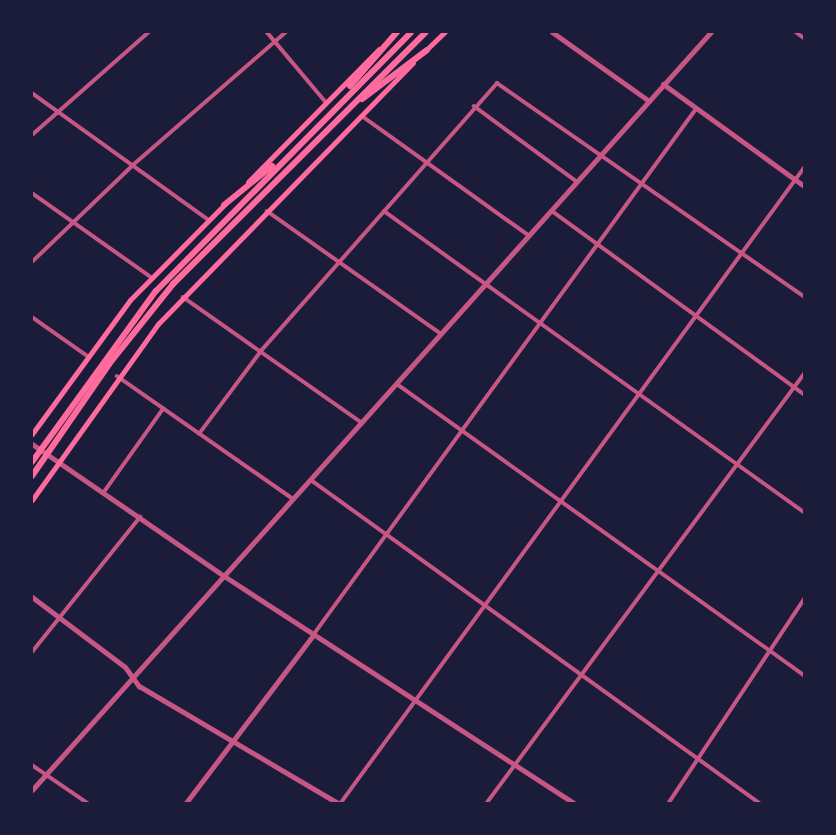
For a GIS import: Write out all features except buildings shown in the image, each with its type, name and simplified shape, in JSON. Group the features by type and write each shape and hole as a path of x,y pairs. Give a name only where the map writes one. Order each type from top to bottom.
{"highway":[{"path":"32,476 44,452 156,291 329,111 396,32"},
{"path":"329,111 411,32"},
{"path":"32,462 44,452 148,312 426,32"},
{"path":"341,116 427,50"},
{"path":"224,205 286,157"}],"main road":[{"path":"32,434 86,355 151,277 396,32"},
{"path":"32,499 117,376 183,297 445,32"}],"street":[{"path":"32,135 149,32"},
{"path":"267,32 327,103"},
{"path":"32,262 133,165 286,32"},
{"path":"552,32 649,101"},
{"path":"32,790 711,32"},
{"path":"796,32 804,38"},
{"path":"199,435 261,351 497,83 601,155 644,181 804,296"},
{"path":"663,84 804,186"},
{"path":"32,93 209,220"},
{"path":"474,106 578,183"},
{"path":"185,803 389,537 696,108"},
{"path":"362,116 530,236"},
{"path":"32,597 132,677 139,686 232,743 340,803 487,607 804,168"},
{"path":"32,193 151,277"},
{"path":"267,211 441,334"},
{"path":"384,211 543,322 804,512"},
{"path":"552,211 804,394"},
{"path":"183,297 362,423"},
{"path":"32,317 86,355"},
{"path":"486,803 585,676 804,374"},
{"path":"117,376 294,499"},
{"path":"397,384 804,675"},
{"path":"103,492 163,409"},
{"path":"32,444 224,576 575,803"},
{"path":"311,480 761,803"},
{"path":"32,652 140,517"},
{"path":"668,803 804,599"},
{"path":"32,765 89,803"}]}
